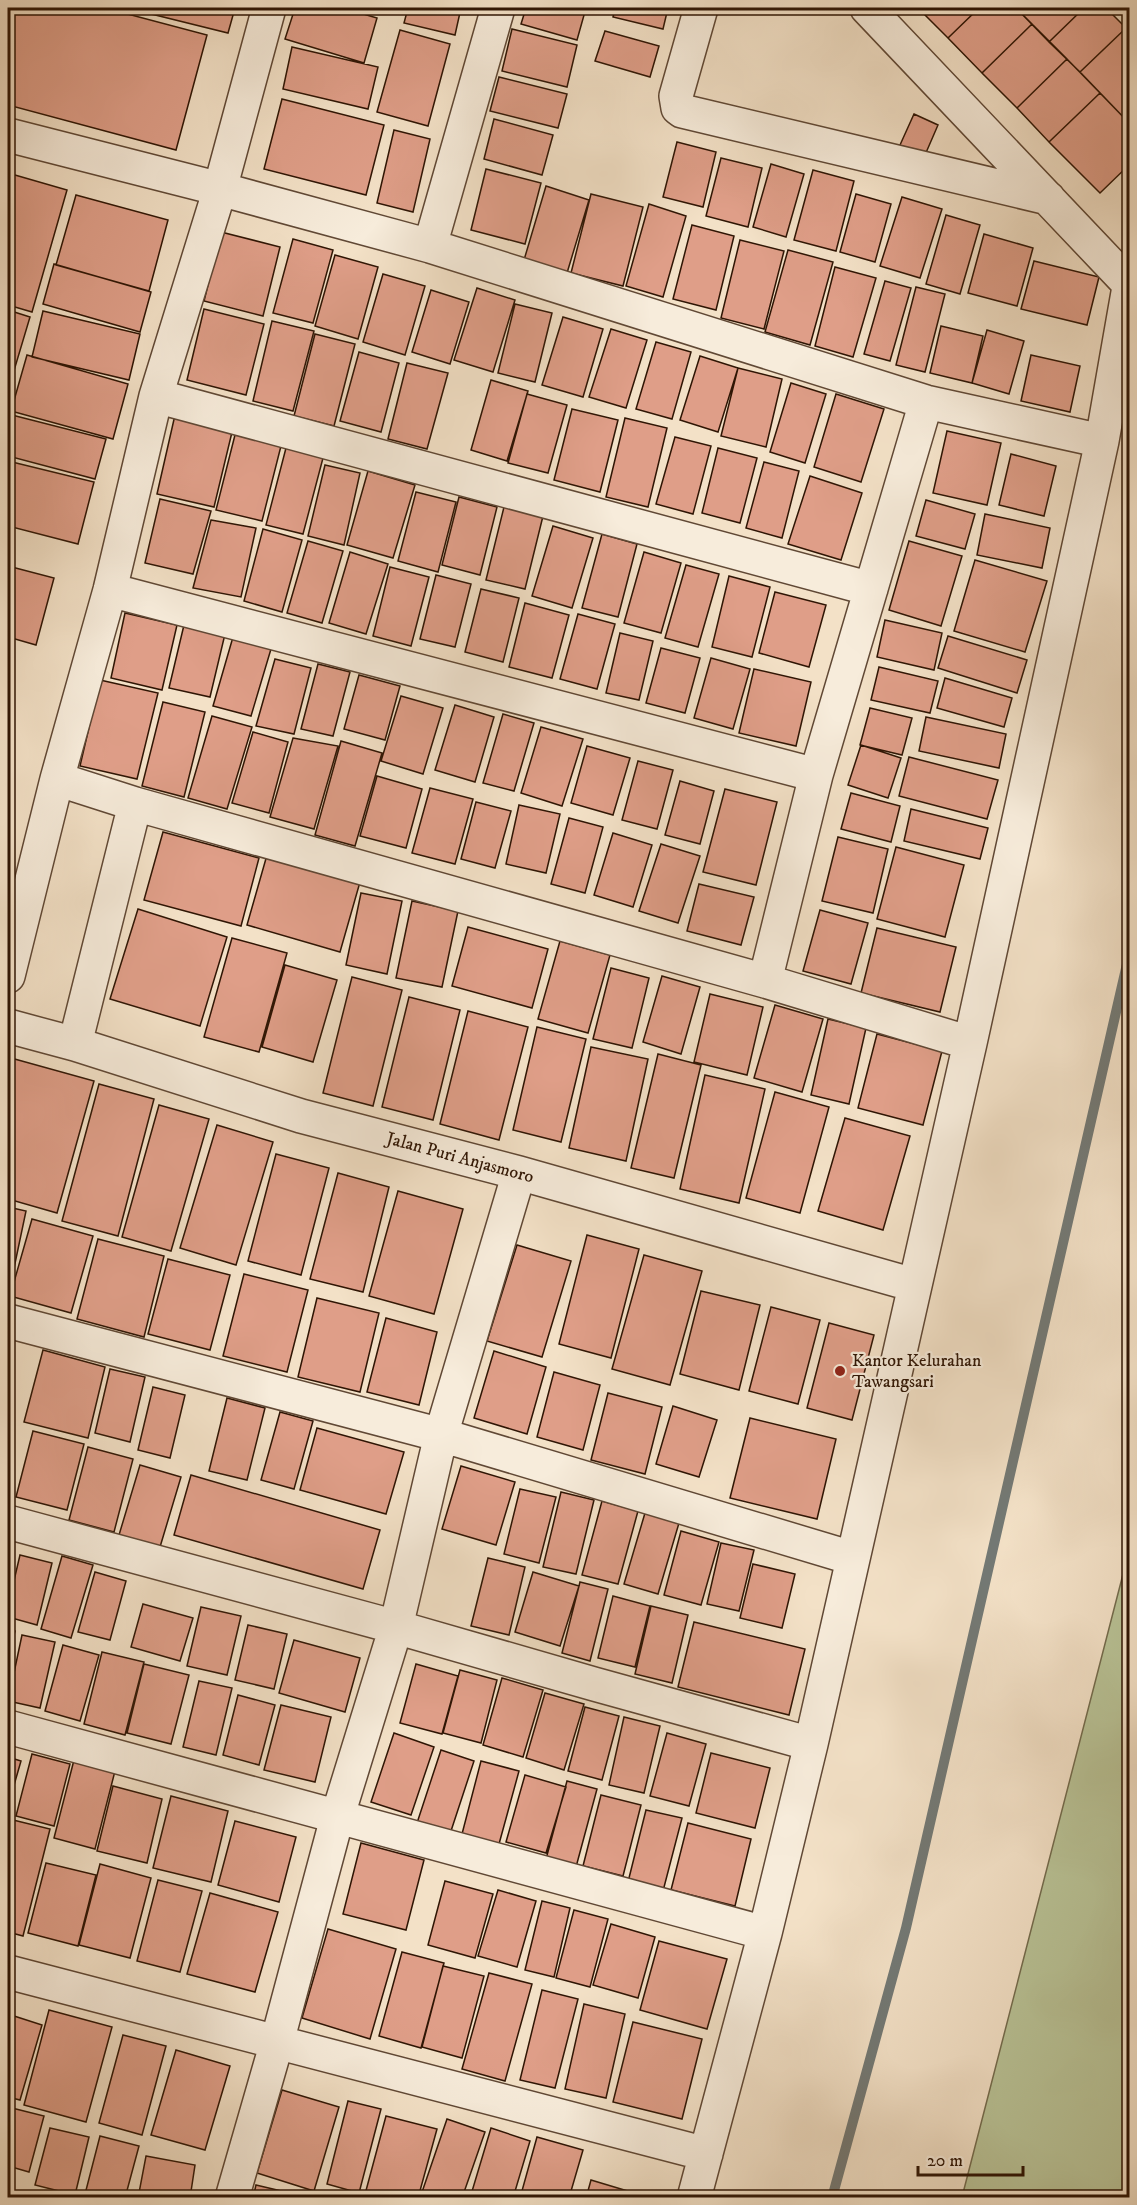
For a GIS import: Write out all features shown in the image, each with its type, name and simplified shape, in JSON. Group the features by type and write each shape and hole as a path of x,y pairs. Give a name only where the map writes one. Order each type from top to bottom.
{"street":[{"path":"8,976 57,779 110,590 156,396 220,189 269,8"},
{"path":"430,246 498,8"},
{"path":"701,8 676,96 678,108 682,111 1048,198"},
{"path":"694,2198 765,1933 811,1744 970,1043 1102,441 1129,282 867,8"},
{"path":"8,135 430,246 927,402 1102,441"},
{"path":"156,396 871,589"},
{"path":"765,981 816,775 927,402"},
{"path":"110,590 816,775"},
{"path":"57,779 135,804 765,981 970,1043"},
{"path":"75,1044 135,804"},
{"name":"Jalan Puri Anjasmoro","path":"8,1026 75,1044 301,1116 519,1173 914,1285"},
{"path":"232,2198 277,2042 337,1818 396,1627 441,1435 519,1173"},
{"path":"8,1321 441,1435 852,1558"},
{"path":"8,1522 396,1627 811,1744"},
{"path":"8,1727 765,1933"},
{"path":"8,1972 706,2154"}],"green space":[{"path":"1129,1551 1129,2197 962,2197"}],"building":[{"path":"12,8 105,8 207,35 176,150 8,105 8,24"},
{"path":"127,8 235,8 228,33"},
{"path":"295,8 343,8 377,18 364,63 285,39"},
{"path":"408,8 461,8 455,35 404,23"},
{"path":"526,8 586,8 577,40 521,24"},
{"path":"615,8 668,8 663,29 613,17"},
{"path":"918,8 979,8 948,38"},
{"path":"979,8 1016,8 1032,24 982,73 948,38"},
{"path":"1025,8 1084,8 1049,42 1020,12"},
{"path":"1084,8 1106,8 1126,28 1080,72 1049,42"},
{"path":"1032,24 1067,59 1017,108 982,73"},
{"path":"1126,28 1130,32 1130,124 1080,72"},
{"path":"512,29 577,45 567,87 502,71"},
{"path":"400,30 450,44 428,126 377,112"},
{"path":"605,31 659,46 650,77 595,61"},
{"path":"292,47 378,67 368,109 283,89"},
{"path":"1067,59 1100,93 1049,142 1017,108"},
{"path":"499,77 567,94 558,128 490,111"},
{"path":"1100,93 1130,124 1130,164 1100,193 1049,142"},
{"path":"282,99 384,125 366,195 264,169"},
{"path":"914,114 938,125 925,155 900,145"},
{"path":"494,119 553,135 542,175 484,159"},
{"path":"394,130 430,139 413,212 377,203"},
{"path":"677,142 716,152 703,207 663,197"},
{"path":"721,158 762,168 748,227 706,216"},
{"path":"771,164 804,174 786,237 753,227"},
{"path":"486,169 541,183 525,244 471,230"},
{"path":"813,170 854,181 836,251 794,240"},
{"path":"8,173 67,190 32,312 8,305"},
{"path":"546,186 589,200 567,273 524,260"},
{"path":"591,194 643,207 623,286 571,273"},
{"path":"856,194 891,204 875,262 840,252"},
{"path":"76,195 168,220 149,291 56,265"},
{"path":"902,197 942,209 920,278 880,266"},
{"path":"649,204 686,216 663,297 626,286"},
{"path":"946,215 980,225 960,294 926,284"},
{"path":"692,225 734,236 716,310 673,299"},
{"path":"221,232 280,247 263,316 204,301"},
{"path":"984,234 1033,248 1017,306 968,293"},
{"path":"293,239 333,250 313,323 273,313"},
{"path":"740,240 784,251 764,329 721,318"},
{"path":"788,250 833,262 810,345 765,332"},
{"path":"335,255 378,267 358,339 315,326"},
{"path":"1034,261 1099,277 1087,325 1021,309"},
{"path":"54,264 151,292 140,332 43,304"},
{"path":"835,267 876,278 853,357 815,346"},
{"path":"383,274 425,286 405,355 363,342"},
{"path":"885,281 911,288 890,361 864,354"},
{"path":"916,287 945,294 925,372 896,365"},
{"path":"477,288 515,300 493,372 454,360"},
{"path":"431,290 469,302 450,364 412,352"},
{"path":"515,304 552,313 535,382 498,373"},
{"path":"204,309 264,324 246,395 187,380"},
{"path":"8,310 30,317 13,374 8,373"},
{"path":"43,311 140,334 129,380 32,357"},
{"path":"563,317 603,329 583,397 542,385"},
{"path":"272,321 314,331 293,411 253,401"},
{"path":"941,326 983,336 972,383 930,373"},
{"path":"611,329 647,340 626,408 589,397"},
{"path":"987,330 1024,341 1009,394 972,383"},
{"path":"315,334 355,344 334,426 294,416"},
{"path":"656,342 691,352 672,419 636,409"},
{"path":"359,352 399,363 381,432 340,421"},
{"path":"27,355 128,384 113,439 11,411"},
{"path":"1031,355 1080,366 1070,412 1021,401"},
{"path":"700,356 738,368 718,432 680,420"},
{"path":"407,363 448,373 427,449 388,439"},
{"path":"738,368 782,379 766,447 721,436"},
{"path":"491,380 528,391 507,461 471,450"},
{"path":"791,383 826,394 805,463 770,452"},
{"path":"527,394 567,405 548,473 508,463"},
{"path":"836,394 884,409 861,482 814,467"},
{"path":"572,409 618,420 600,492 554,480"},
{"path":"8,414 106,439 95,479 8,456"},
{"path":"175,415 233,428 214,507 157,494"},
{"path":"625,418 667,428 648,507 606,497"},
{"path":"236,431 282,442 262,521 216,510"},
{"path":"947,431 1001,443 987,505 933,493"},
{"path":"675,437 711,446 693,514 656,504"},
{"path":"286,448 323,458 303,534 266,525"},
{"path":"718,448 757,458 740,523 702,513"},
{"path":"1011,454 1056,466 1044,516 999,505"},
{"path":"8,461 94,482 78,544 8,526"},
{"path":"764,462 799,471 782,538 746,528"},
{"path":"325,465 360,473 344,545 308,536"},
{"path":"368,471 415,485 393,558 347,545"},
{"path":"810,476 862,493 841,560 788,544"},
{"path":"416,492 456,502 438,572 398,561"},
{"path":"459,497 497,507 480,575 442,565"},
{"path":"160,499 211,511 193,574 145,563"},
{"path":"926,500 975,514 965,549 916,536"},
{"path":"504,507 543,516 525,589 486,580"},
{"path":"985,514 1050,528 1042,568 977,555"},
{"path":"211,520 256,528 241,597 193,588"},
{"path":"553,526 593,538 572,608 532,596"},
{"path":"263,529 302,540 282,612 244,601"},
{"path":"602,534 637,544 618,617 582,608"},
{"path":"308,541 343,551 322,623 287,613"},
{"path":"909,541 962,556 941,626 889,610"},
{"path":"350,552 388,564 366,634 329,623"},
{"path":"644,552 681,563 661,633 624,623"},
{"path":"975,560 1047,581 1025,652 954,631"},
{"path":"686,565 719,574 698,647 665,638"},
{"path":"8,566 54,578 36,645 8,637"},
{"path":"390,567 429,577 411,646 373,636"},
{"path":"436,575 471,584 455,647 420,639"},
{"path":"729,576 770,587 752,657 712,647"},
{"path":"481,589 519,598 503,662 465,652"},
{"path":"775,592 826,605 809,667 759,653"},
{"path":"525,603 569,615 552,678 509,667"},
{"path":"125,613 177,625 162,690 111,678"},
{"path":"578,614 615,624 597,689 560,679"},
{"path":"885,620 942,633 934,670 877,657"},
{"path":"184,625 225,634 210,697 169,688"},
{"path":"620,633 653,641 639,700 606,693"},
{"path":"948,636 1027,660 1017,693 938,668"},
{"path":"233,637 271,649 251,716 213,706"},
{"path":"661,648 700,658 685,713 646,703"},
{"path":"711,658 750,669 733,729 694,718"},
{"path":"275,659 311,668 294,734 256,726"},
{"path":"318,664 350,672 333,736 301,729"},
{"path":"879,667 938,681 930,713 871,700"},
{"path":"754,669 811,682 796,746 739,733"},
{"path":"359,675 400,686 385,740 344,729"},
{"path":"945,678 1012,698 1004,727 937,708"},
{"path":"100,680 158,693 137,779 80,766"},
{"path":"401,696 443,708 423,774 381,761"},
{"path":"163,702 205,712 184,797 142,786"},
{"path":"455,705 494,717 475,782 435,770"},
{"path":"870,708 912,718 902,755 860,745"},
{"path":"503,714 534,723 514,791 483,783"},
{"path":"212,716 252,727 227,809 188,798"},
{"path":"926,717 1006,734 999,768 919,751"},
{"path":"541,727 583,739 562,806 521,793"},
{"path":"253,732 288,742 269,813 232,803"},
{"path":"293,738 338,746 314,829 270,817"},
{"path":"341,741 382,753 355,846 315,835"},
{"path":"861,745 901,758 888,798 848,785"},
{"path":"587,746 630,758 613,815 571,803"},
{"path":"909,757 998,780 987,819 899,796"},
{"path":"638,761 673,770 657,829 622,820"},
{"path":"377,776 422,789 406,848 360,836"},
{"path":"680,781 714,791 700,844 665,835"},
{"path":"430,788 473,799 455,864 412,853"},
{"path":"725,789 777,802 756,885 703,872"},
{"path":"851,793 900,806 891,842 841,829"},
{"path":"476,802 511,811 495,868 461,859"},
{"path":"519,805 560,814 546,873 506,864"},
{"path":"911,809 988,828 980,859 904,841"},
{"path":"569,818 603,827 585,893 551,884"},
{"path":"163,832 259,858 241,926 144,900"},
{"path":"613,833 652,845 633,907 594,895"},
{"path":"838,837 888,849 873,913 822,901"},
{"path":"661,844 700,856 678,923 639,911"},
{"path":"896,847 964,865 945,937 877,919"},
{"path":"267,855 360,882 340,952 247,925"},
{"path":"699,884 754,897 741,945 687,931"},
{"path":"361,893 402,901 387,974 346,965"},
{"path":"412,901 458,911 442,987 396,978"},
{"path":"138,909 227,937 200,1026 110,999"},
{"path":"820,910 868,923 851,984 803,971"},
{"path":"468,927 548,949 532,1008 452,986"},
{"path":"877,928 956,947 940,1012 861,993"},
{"path":"232,938 287,953 259,1052 204,1037"},
{"path":"560,941 610,955 588,1033 538,1019"},
{"path":"285,965 337,980 313,1062 262,1047"},
{"path":"611,968 649,978 632,1048 593,1039"},
{"path":"662,976 700,987 681,1054 643,1042"},
{"path":"352,977 402,990 373,1106 323,1093"},
{"path":"710,994 763,1007 747,1075 694,1062"},
{"path":"409,997 460,1010 433,1120 382,1107"},
{"path":"775,1005 823,1019 802,1092 754,1078"},
{"path":"468,1011 528,1027 499,1140 440,1124"},
{"path":"828,1019 866,1028 849,1104 811,1095"},
{"path":"537,1027 586,1039 561,1142 513,1130"},
{"path":"877,1034 942,1051 923,1125 858,1108"},
{"path":"591,1047 648,1059 626,1161 569,1148"},
{"path":"658,1054 701,1065 674,1178 631,1168"},
{"path":"11,1058 94,1081 57,1213 8,1199 8,1072"},
{"path":"705,1075 765,1089 739,1203 680,1189"},
{"path":"99,1084 154,1099 118,1236 62,1221"},
{"path":"775,1092 829,1107 800,1213 746,1198"},
{"path":"159,1105 209,1119 171,1251 122,1237"},
{"path":"845,1118 910,1136 883,1230 818,1211"},
{"path":"217,1125 273,1142 236,1265 180,1248"},
{"path":"276,1154 329,1168 301,1275 248,1261"},
{"path":"338,1173 389,1187 363,1292 310,1279"},
{"path":"398,1191 463,1209 434,1314 369,1296"},
{"path":"8,1207 26,1211 9,1292 8,1291"},
{"path":"32,1219 93,1236 71,1313 10,1296"},
{"path":"587,1235 639,1249 611,1358 559,1344"},
{"path":"98,1239 164,1256 144,1337 77,1319"},
{"path":"517,1245 571,1261 542,1357 487,1341"},
{"path":"644,1255 702,1271 670,1385 612,1369"},
{"path":"168,1259 230,1275 210,1350 148,1334"},
{"path":"244,1274 308,1290 287,1372 223,1356"},
{"path":"701,1291 760,1305 739,1390 680,1374"},
{"path":"317,1298 379,1313 360,1392 298,1377"},
{"path":"771,1307 820,1320 798,1404 749,1391"},
{"path":"386,1318 437,1332 419,1405 367,1392"},
{"name":"Kantor Kelurahan Tawangsari","path":"829,1323 874,1335 852,1420 807,1408"},
{"path":"43,1350 105,1367 88,1438 24,1422"},
{"path":"494,1351 546,1367 527,1434 474,1418"},
{"path":"110,1369 145,1377 130,1442 95,1433"},
{"path":"554,1372 600,1385 583,1450 537,1437"},
{"path":"153,1387 185,1395 170,1458 138,1450"},
{"path":"608,1393 662,1407 645,1474 591,1460"},
{"path":"227,1398 265,1408 247,1480 209,1471"},
{"path":"673,1406 717,1420 699,1477 656,1464"},
{"path":"280,1412 313,1421 294,1489 261,1480"},
{"path":"750,1418 836,1439 817,1519 730,1498"},
{"path":"317,1428 404,1452 386,1514 300,1490"},
{"path":"33,1431 84,1444 67,1510 16,1497"},
{"path":"88,1447 133,1459 114,1532 69,1520"},
{"path":"140,1465 181,1477 160,1547 119,1535"},
{"path":"461,1466 515,1482 496,1545 442,1529"},
{"path":"191,1475 380,1530 363,1589 174,1535"},
{"path":"520,1489 556,1497 539,1563 504,1554"},
{"path":"561,1492 594,1500 576,1574 543,1567"},
{"path":"602,1501 638,1511 618,1584 582,1575"},
{"path":"645,1513 679,1523 658,1594 624,1584"},
{"path":"681,1531 719,1542 701,1605 664,1595"},
{"path":"721,1543 754,1550 739,1611 707,1604"},
{"path":"20,1555 52,1563 37,1625 8,1617 8,1606"},
{"path":"62,1556 93,1565 71,1638 41,1629"},
{"path":"488,1558 525,1567 509,1635 471,1626"},
{"path":"753,1564 795,1574 782,1628 740,1618"},
{"path":"95,1572 126,1581 110,1640 78,1632"},
{"path":"533,1572 579,1586 560,1646 515,1632"},
{"path":"580,1582 608,1589 590,1661 562,1653"},
{"path":"613,1596 650,1606 635,1667 598,1658"},
{"path":"143,1604 193,1618 180,1661 131,1647"},
{"path":"651,1606 688,1615 672,1683 635,1674"},
{"path":"201,1607 241,1616 227,1675 187,1666"},
{"path":"694,1622 805,1649 789,1715 678,1687"},
{"path":"248,1625 287,1634 274,1689 235,1680"},
{"path":"8,1629 15,1631 8,1658"},
{"path":"22,1635 55,1642 40,1708 8,1701"},
{"path":"294,1640 360,1658 345,1712 279,1693"},
{"path":"63,1645 99,1655 80,1721 45,1711"},
{"path":"102,1652 144,1662 125,1735 84,1724"},
{"path":"144,1664 189,1675 171,1744 127,1733"},
{"path":"416,1664 458,1676 442,1734 400,1723"},
{"path":"460,1670 497,1680 481,1743 443,1733"},
{"path":"502,1678 543,1690 523,1757 483,1745"},
{"path":"199,1681 232,1688 216,1755 183,1747"},
{"path":"545,1693 584,1704 564,1770 526,1758"},
{"path":"238,1695 275,1705 259,1765 223,1755"},
{"path":"281,1705 331,1717 315,1782 264,1770"},
{"path":"585,1707 619,1716 602,1780 568,1771"},
{"path":"624,1717 660,1726 644,1793 609,1785"},
{"path":"394,1733 434,1747 411,1815 371,1802"},
{"path":"667,1733 706,1744 689,1806 650,1796"},
{"path":"441,1750 474,1761 450,1834 417,1823"},
{"path":"711,1753 770,1768 755,1828 696,1813"},
{"path":"32,1754 70,1764 54,1826 16,1816"},
{"path":"8,1757 21,1761 8,1806"},
{"path":"74,1760 115,1771 95,1849 54,1838"},
{"path":"481,1761 519,1771 499,1844 462,1834"},
{"path":"525,1775 566,1787 546,1853 506,1842"},
{"path":"567,1781 597,1789 576,1867 546,1859"},
{"path":"113,1786 162,1799 147,1863 97,1851"},
{"path":"601,1795 641,1805 623,1876 583,1866"},
{"path":"171,1796 228,1811 211,1882 153,1868"},
{"path":"646,1810 682,1818 663,1891 628,1882"},
{"path":"9,1819 50,1829 23,1936 8,1932"},
{"path":"235,1821 296,1837 279,1902 218,1885"},
{"path":"688,1823 751,1839 735,1906 671,1890"},
{"path":"361,1843 424,1860 406,1930 343,1914"},
{"path":"46,1863 96,1875 78,1946 28,1933"},
{"path":"100,1864 151,1878 130,1958 79,1945"},
{"path":"158,1880 202,1891 180,1972 137,1961"},
{"path":"445,1881 493,1894 475,1958 428,1945"},
{"path":"498,1890 536,1901 517,1967 478,1956"},
{"path":"210,1893 278,1912 255,1992 187,1974"},
{"path":"542,1901 570,1908 554,1977 525,1970"},
{"path":"574,1910 608,1919 590,1987 556,1978"},
{"path":"611,1924 655,1937 638,1998 593,1985"},
{"path":"328,1929 396,1949 370,2039 302,2018"},
{"path":"659,1941 727,1959 707,2029 640,2010"},
{"path":"402,1952 444,1963 421,2048 379,2036"},
{"path":"443,1966 484,1976 462,2058 422,2047"},
{"path":"489,1973 532,1984 505,2081 462,2069"},
{"path":"542,1990 578,1999 555,2088 520,2080"},
{"path":"584,2004 625,2014 606,2098 565,2089"},
{"path":"49,2010 112,2027 86,2122 24,2105"},
{"path":"11,2015 42,2025 20,2100 8,2097 8,2028"},
{"path":"633,2022 702,2039 682,2119 613,2102"},
{"path":"123,2035 166,2046 142,2135 99,2123"},
{"path":"176,2050 230,2066 205,2150 151,2135"},
{"path":"282,2090 339,2107 314,2191 257,2173"},
{"path":"348,2101 381,2109 359,2193 327,2184"},
{"path":"8,2107 44,2116 29,2172 8,2166"},
{"path":"386,2116 437,2129 418,2198 364,2198"},
{"path":"447,2119 485,2132 462,2198 420,2198"},
{"path":"50,2128 89,2137 75,2195 35,2185"},
{"path":"491,2128 530,2141 513,2198 470,2198"},
{"path":"100,2136 139,2146 125,2198 84,2198"},
{"path":"537,2137 583,2150 569,2198 520,2198"},
{"path":"146,2156 195,2165 190,2198 138,2198"},
{"path":"591,2180 651,2198 586,2198"},
{"path":"256,2185 311,2198 253,2198"}],"waterway":[{"path":"832,2198 906,1928 1130,951"}],"place":[{"name":"Kantor Kelurahan Tawangsari","path":"840,1371"}]}
